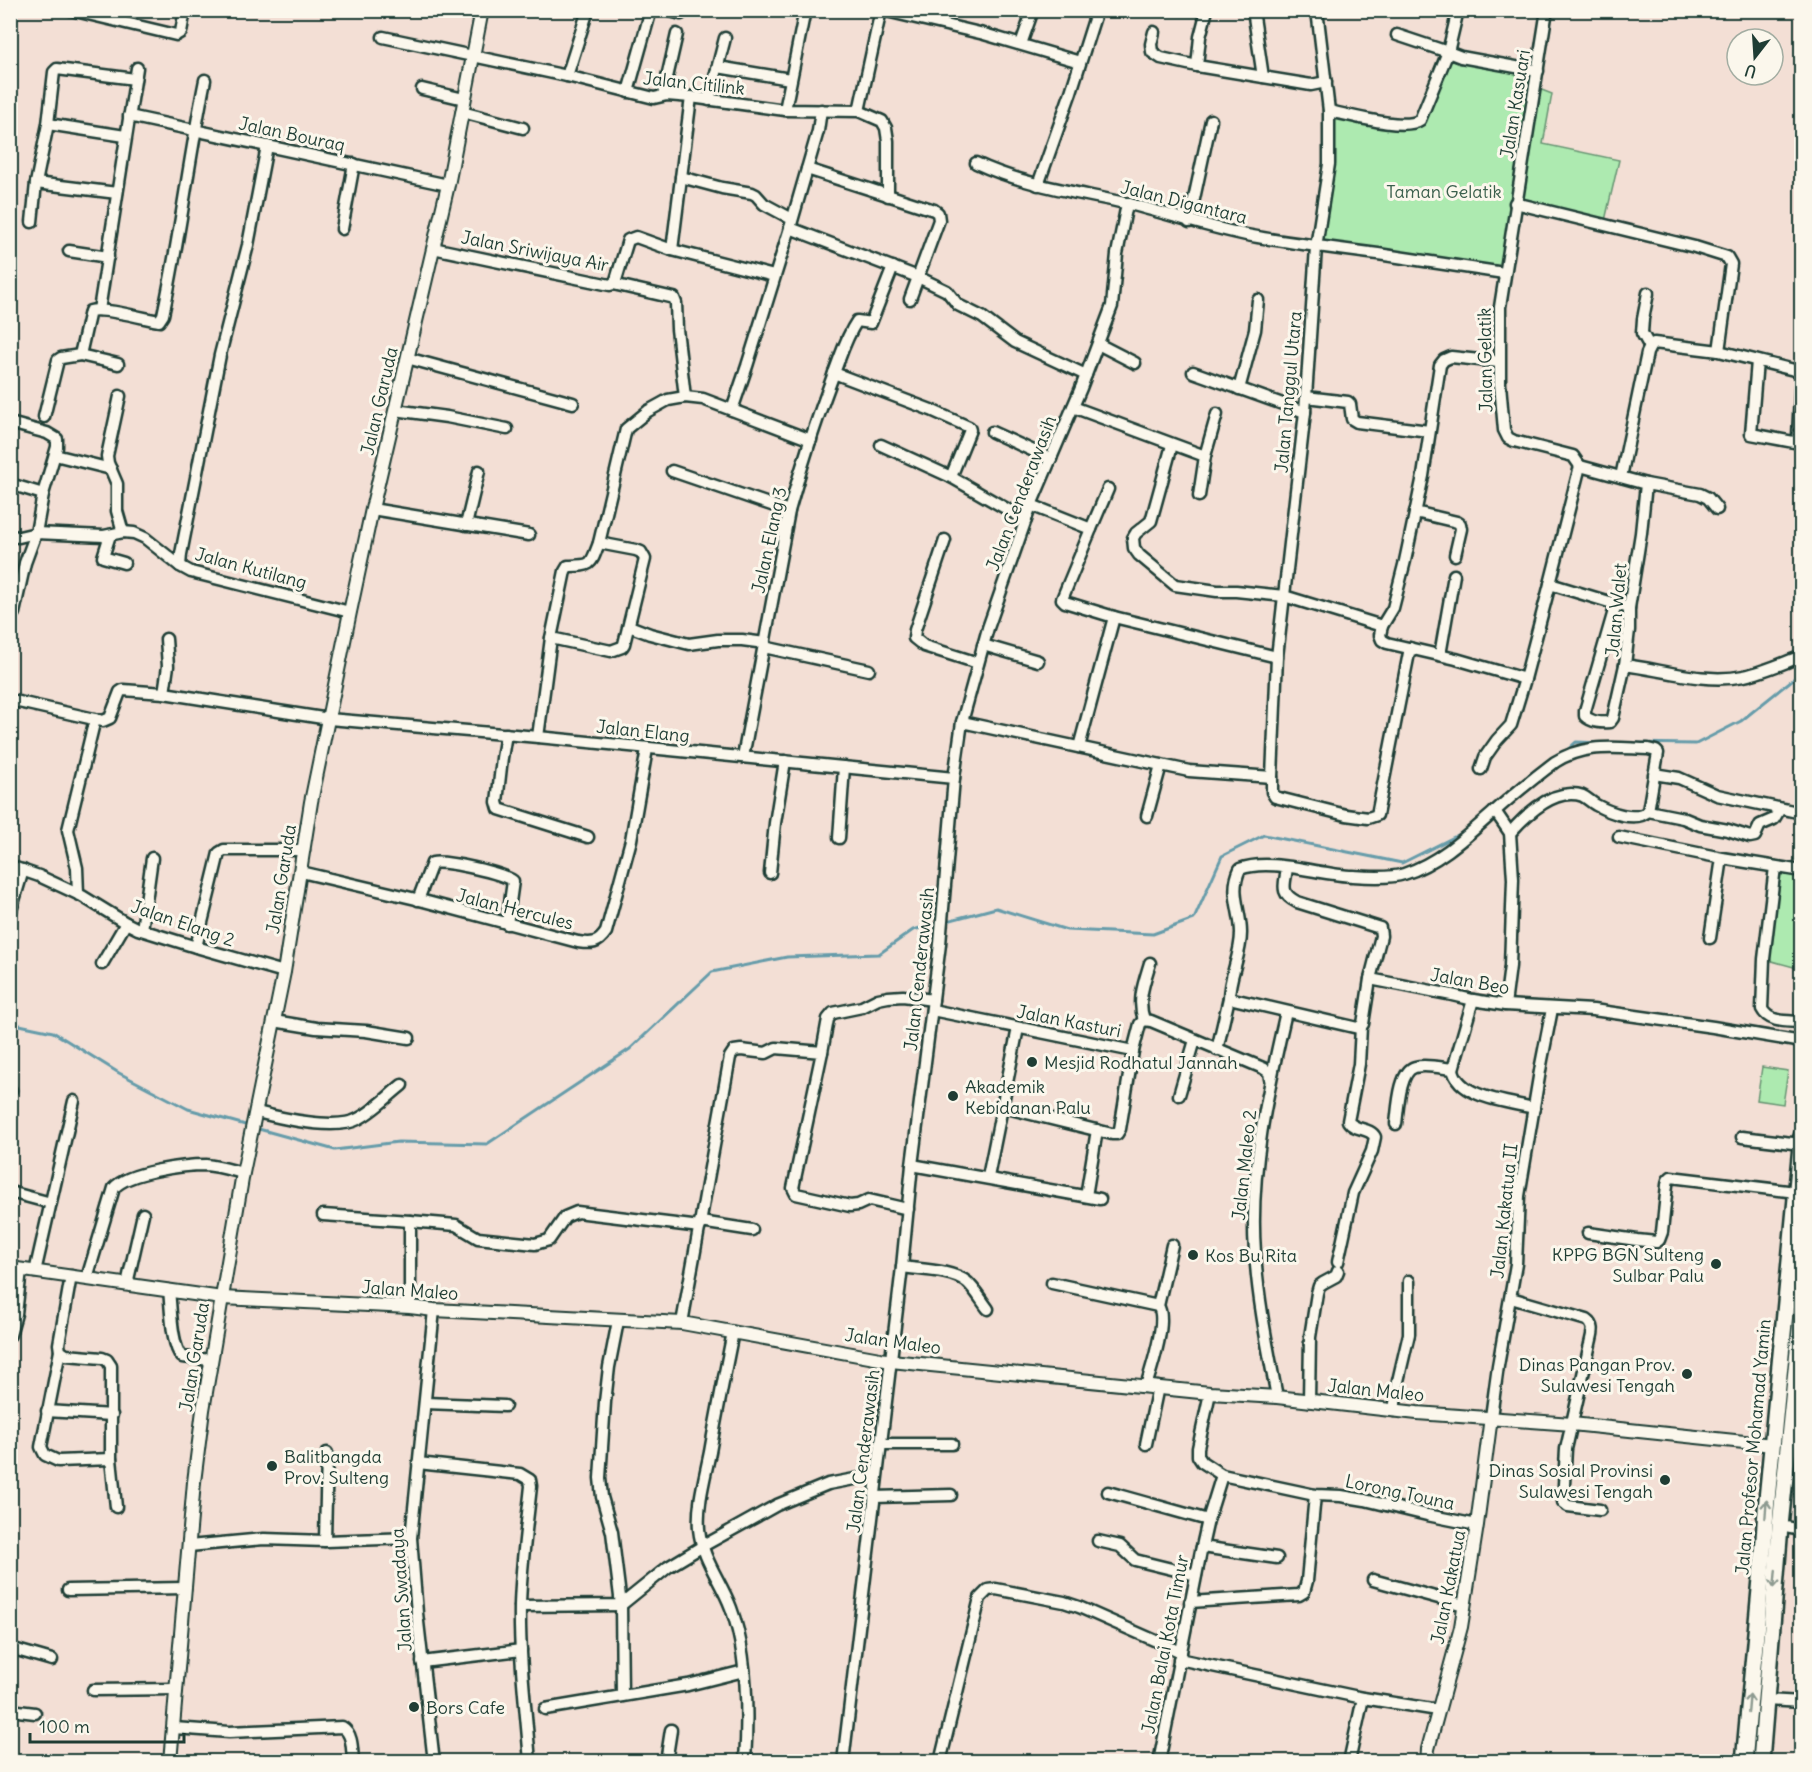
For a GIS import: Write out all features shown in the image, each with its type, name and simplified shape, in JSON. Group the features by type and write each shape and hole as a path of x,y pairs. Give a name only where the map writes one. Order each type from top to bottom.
{"main road":[{"name":"Jalan Profesor Mohamad Yamin","path":"1744,1761 1802,1136"},
{"name":"Jalan Profesor Mohamad Yamin","path":"1761,1761 1780,1526 1797,1407 1802,1311"}],"street":[{"path":"71,10 176,35 181,32 185,10"},
{"name":"Jalan Garuda","path":"170,1761 199,1441 243,1173 284,972 311,802 350,612 448,185 482,10"},
{"path":"567,76 588,10"},
{"path":"628,92 651,10"},
{"path":"667,10 681,14"},
{"path":"785,110 805,10"},
{"path":"859,111 882,10 984,33 1080,62"},
{"path":"1021,44 1033,10"},
{"path":"976,163 995,172 1038,185 1097,10"},
{"path":"1197,66 1200,37 1207,10"},
{"path":"1253,10 1263,77"},
{"name":"Jalan Tanggul Utara","path":"1265,776 1273,656 1284,596 1305,412 1312,246 1329,164 1329,111 1320,84 1317,10"},
{"path":"1329,111 1395,124 1415,123 1420,120 1448,52 1458,10"},
{"name":"Jalan Kasuari","path":"1504,273 1547,10"},
{"path":"1154,32 1152,52 1161,58 1263,77 1320,84"},
{"path":"663,95 678,34"},
{"path":"1397,35 1461,57 1538,71"},
{"name":"Jalan Citilink","path":"382,37 567,76 654,98 663,95 691,97 785,110 859,111 882,121 886,128 888,196"},
{"path":"709,100 725,38"},
{"path":"718,67 790,80"},
{"path":"32,222 54,72 57,69 136,73 99,310"},
{"path":"80,355 90,311 93,309 159,321 163,315 205,80"},
{"path":"422,89 464,99"},
{"path":"672,250 691,97"},
{"path":"732,410 791,224 818,131 821,110"},
{"path":"462,112 523,128"},
{"name":"Jalan Bouraq","path":"129,116 448,185"},
{"path":"1189,222 1211,120"},
{"path":"48,124 125,136"},
{"path":"180,566 220,355 248,245 267,146"},
{"path":"342,229 354,164"},
{"path":"807,169 934,210 939,216 910,299"},
{"path":"681,177 752,193 791,224 947,291 958,305 982,317 1015,342 1086,375"},
{"path":"36,183 117,193"},
{"name":"Jalan Digantara","path":"1038,185 1127,204 1189,222 1251,236 1504,273"},
{"path":"1515,203 1727,257 1731,264 1719,351"},
{"name":"Jalan Cenderawasih","path":"843,1761 940,944 954,778 962,722 983,645 1031,505 1073,407 1112,306 1117,254 1127,204"},
{"name":"Jalan Sriwijaya Air","path":"433,248 610,285 614,284 628,240 636,237 672,250 774,276"},
{"path":"69,251 108,257"},
{"name":"Jalan Elang 3","path":"743,757 789,511 811,440 849,335 857,321 871,323 893,267"},
{"name":"Jalan Gelatik","path":"1504,273 1500,312 1499,362 1504,430 1508,438 1514,441 1567,453 1573,456 1580,466"},
{"path":"614,284 674,298 685,397"},
{"path":"1648,292 1642,319 1642,333 1650,347"},
{"path":"1239,388 1255,330 1258,300"},
{"path":"1621,477 1650,347 1654,343 1719,351 1801,372 1798,436 1800,446 1751,434 1757,361"},
{"path":"1098,345 1135,363"},
{"path":"44,417 58,360 80,355 118,364"},
{"path":"1499,362 1451,357 1440,365 1406,561 1393,608 1380,635 1387,643 1525,679"},
{"path":"407,358 573,403"},
{"path":"1193,372 1305,412"},
{"path":"834,373 969,427 970,430 951,477"},
{"path":"10,536 19,537 36,533 104,536 123,532 117,511 117,484 107,456 120,396"},
{"path":"538,737 551,638 567,567 590,564 599,543 626,429 648,411 668,400 685,397 703,399 811,440"},
{"path":"1306,397 1348,402 1352,419 1357,422 1429,431"},
{"path":"1073,407 1205,456"},
{"path":"395,410 507,429"},
{"path":"1200,496 1205,456 1217,414"},
{"path":"10,423 53,435 58,442 36,533 25,563 14,613"},
{"path":"992,432 1050,459"},
{"path":"881,445 951,477 1026,520"},
{"path":"1173,445 1151,521 1133,538 1134,549 1139,555 1175,585 1284,596 1383,626"},
{"path":"55,455 111,469"},
{"path":"1481,769 1485,757 1511,725 1580,466 1646,484 1700,494 1708,498 1717,509"},
{"path":"466,525 479,471"},
{"path":"672,471 789,511"},
{"path":"10,484 44,494"},
{"name":"Jalan Walet","path":"1646,484 1629,608 1625,665 1670,674 1727,678 1757,672 1802,656"},
{"path":"1108,489 1062,598 1065,602 1114,617 1273,656"},
{"path":"1031,505 1091,529"},
{"path":"372,509 529,535"},
{"path":"1415,512 1460,524 1455,555"},
{"name":"Jalan Kutilang","path":"123,532 145,538 191,572 350,612"},
{"path":"110,535 103,557 124,563"},
{"path":"945,540 914,638 924,646 978,663"},
{"path":"551,638 615,650 622,647 645,564 644,555 636,550 599,543"},
{"path":"1440,655 1454,575"},
{"path":"1550,584 1629,608"},
{"path":"1616,604 1584,716 1610,722 1613,718 1625,665"},
{"path":"1079,747 1114,617"},
{"path":"629,626 689,644 718,640 742,640 869,670"},
{"path":"164,693 168,666 166,639"},
{"path":"983,645 1038,661"},
{"path":"962,722 1189,771 1265,776 1275,797 1346,815 1368,818 1377,815 1410,648"},
{"name":"Jalan Elang","path":"95,719 103,721 110,718 120,692 123,690 164,693 329,720 506,734 954,778"},
{"path":"11,704 95,719 68,830 77,868 78,894"},
{"path":"506,734 497,802 499,808 588,837"},
{"path":"1217,1050 1229,989 1240,951 1240,921 1234,897 1236,876 1240,868 1258,864 1353,876 1392,877 1405,874 1432,860 1463,839 1555,762 1568,754 1603,747 1656,751 1658,756 1648,811 1638,818 1595,805 1584,796 1561,795 1536,808 1510,833"},
{"name":"Jalan Hercules","path":"301,872 578,942 590,943 601,940 606,932 631,840 647,749"},
{"path":"770,873 785,761"},
{"path":"1147,816 1161,765"},
{"path":"838,838 844,767"},
{"path":"1654,774 1679,778 1717,795 1802,813"},
{"path":"1648,811 1683,818 1700,825 1750,837 1755,836 1760,825 1774,819 1780,809"},
{"path":"1495,811 1510,833 1513,879 1512,925 1505,1005"},
{"path":"1619,837 1722,858 1802,871"},
{"path":"196,948 219,853 224,850 304,850"},
{"path":"142,930 152,858"},
{"path":"1710,938 1722,858"},
{"path":"418,900 432,863 455,864 499,874 513,881 507,924"},
{"name":"Jalan Elang 2","path":"10,866 78,894 142,930 196,948 284,972"},
{"path":"1775,867 1764,960 1762,1009 1770,1019 1802,1022"},
{"path":"1287,868 1284,891 1287,897 1380,928 1381,933 1361,1027 1359,1064 1348,1121 1353,1126 1371,1131 1375,1137 1372,1151 1353,1193 1336,1276 1319,1286 1317,1293 1310,1337 1309,1401"},
{"path":"10,914 23,870"},
{"path":"102,964 126,923"},
{"path":"1144,1020 1140,1009 1141,996 1150,963"},
{"name":"Jalan Beo","path":"1370,979 1505,1005 1593,1010 1802,1042"},
{"name":"Jalan Kasturi","path":"822,1052 828,1019 833,1013 862,1007 872,1001 888,997 903,996 1018,1028 1133,1051 1140,1024 1144,1020 1151,1021 1263,1068 1269,1072 1270,1079"},
{"path":"1229,998 1361,1027"},
{"path":"1473,1000 1453,1069 1454,1075 1463,1086 1475,1093 1534,1108"},
{"name":"Jalan Kakatua II","path":"1491,1417 1511,1298 1518,1242 1519,1196 1552,1009"},
{"name":"Jalan Maleo 2","path":"1277,1397 1260,1306 1254,1235 1258,1164 1270,1079 1286,1012"},
{"path":"274,1021 409,1038"},
{"path":"988,1177 1018,1028"},
{"path":"1179,1095 1195,1040"},
{"path":"682,1323 730,1057 734,1051 766,1053 776,1048 822,1052 793,1191 799,1196 850,1206 869,1200 908,1209"},
{"path":"1003,1107 1114,1134 1119,1132 1133,1051"},
{"path":"1395,1124 1403,1080 1408,1070 1415,1067 1453,1069"},
{"path":"256,1116 319,1123 350,1122 365,1115 402,1085"},
{"path":"35,1272 74,1101"},
{"path":"1086,1196 1097,1130"},
{"path":"1742,1137 1801,1144"},
{"path":"912,1165 1100,1199"},
{"path":"87,1278 114,1188 120,1183 141,1174 199,1166 243,1173"},
{"path":"1588,1233 1656,1242 1659,1240 1662,1232 1667,1185 1671,1177 1796,1192"},
{"path":"10,1192 51,1203"},
{"path":"323,1215 456,1225 478,1238 535,1244 549,1240 565,1217 577,1212 752,1230"},
{"path":"127,1284 143,1214"},
{"path":"410,1221 410,1307"},
{"path":"1146,1444 1152,1367 1162,1319 1158,1306 1172,1245"},
{"path":"902,1267 953,1275 964,1280 988,1309"},
{"path":"10,1335 16,1314 16,1269"},
{"name":"Jalan Maleo","path":"16,1269 222,1298 682,1323 891,1361 1210,1393 1277,1397 1394,1411 1572,1424 1773,1445"},
{"path":"71,1276 59,1344 60,1351 41,1447 45,1455 58,1461 111,1459"},
{"path":"1394,1411 1408,1334 1409,1281"},
{"path":"1052,1283 1158,1306"},
{"path":"169,1290 175,1341 179,1354 182,1357 211,1360"},
{"path":"1511,1298 1592,1323 1590,1344 1566,1449 1563,1502 1568,1506 1600,1510"},
{"name":"Jalan Swadaya","path":"434,1310 411,1538 434,1761"},
{"path":"618,1320 605,1402 600,1478 602,1497 612,1532 621,1605 622,1696"},
{"path":"733,1332 702,1495 699,1528 711,1569 730,1606 736,1624 744,1671 745,1761"},
{"path":"60,1351 66,1355 107,1360 111,1366 111,1459 116,1506"},
{"path":"1210,1393 1198,1455 1202,1462 1222,1475"},
{"path":"424,1403 505,1406"},
{"path":"47,1411 112,1415"},
{"name":"Jalan Kakatua","path":"1426,1761 1461,1626 1491,1417"},
{"path":"880,1444 952,1444"},
{"path":"325,1541 327,1453"},
{"path":"418,1463 520,1474 530,1479 520,1606 521,1650 530,1761"},
{"path":"520,1606 621,1605 668,1568 777,1505 845,1479 876,1475"},
{"name":"Lorong Touna","path":"1222,1475 1315,1495 1365,1500 1477,1525"},
{"name":"Jalan Balai Kota Timur","path":"1159,1761 1205,1532 1222,1475"},
{"path":"1108,1492 1208,1520"},
{"path":"874,1497 951,1495"},
{"path":"1190,1602 1303,1593 1307,1581 1315,1495"},
{"path":"1780,1526 1802,1530"},
{"path":"189,1546 264,1539 325,1541 411,1538"},
{"path":"1098,1541 1120,1546 1135,1560 1196,1575"},
{"path":"1202,1547 1277,1558"},
{"path":"1373,1580 1464,1605"},
{"path":"68,1590 186,1588"},
{"path":"940,1761 980,1598 987,1590 996,1589 1079,1607 1180,1656 1364,1698 1438,1710"},
{"path":"10,1648 52,1660"},
{"path":"422,1662 521,1650"},
{"path":"545,1709 688,1685 744,1671"},
{"path":"93,1690 176,1689"},
{"path":"1349,1761 1364,1698"},
{"path":"1766,1701 1802,1702"},
{"path":"10,1710 36,1713"},
{"path":"174,1728 230,1732 342,1727 350,1735 353,1761"},
{"path":"666,1761 671,1730"}],"green space":[{"name":"Taman Gelatik","path":"1448,58 1536,71 1534,87 1552,94 1543,144 1619,160 1604,225 1516,202 1505,275 1319,245 1331,113 1421,122"},
{"path":"1779,868 1801,869 1801,969 1768,960"},
{"path":"1762,1067 1788,1071 1783,1104 1757,1100"}],"waterway":[{"path":"1626,743 1696,744 1741,721 1802,672"},
{"path":"1566,751 1576,742 1604,743"},
{"path":"255,1128 335,1150 398,1142 487,1144 630,1049 712,972 787,957 879,954 913,930 996,908 1067,930 1153,934 1194,919 1222,856 1264,835 1402,863 1464,832"},
{"path":"10,1023 53,1032 119,1073 188,1109 249,1126"}],"place":[{"name":"Mesjid Rodhatul Jannah","path":"1032,1062"},
{"name":"Akademik Kebidanan Palu","path":"953,1096"},
{"name":"Kos Bu Rita","path":"1193,1255"},
{"name":"KPPG BGN Sulteng Sulbar Palu","path":"1716,1264"},
{"name":"Dinas Pangan Prov. Sulawesi Tengah","path":"1687,1374"},
{"name":"Balitbangda Prov. Sulteng","path":"272,1466"},
{"name":"Dinas Sosial Provinsi Sulawesi Tengah","path":"1665,1480"},
{"name":"Bors Cafe","path":"414,1707"}]}
